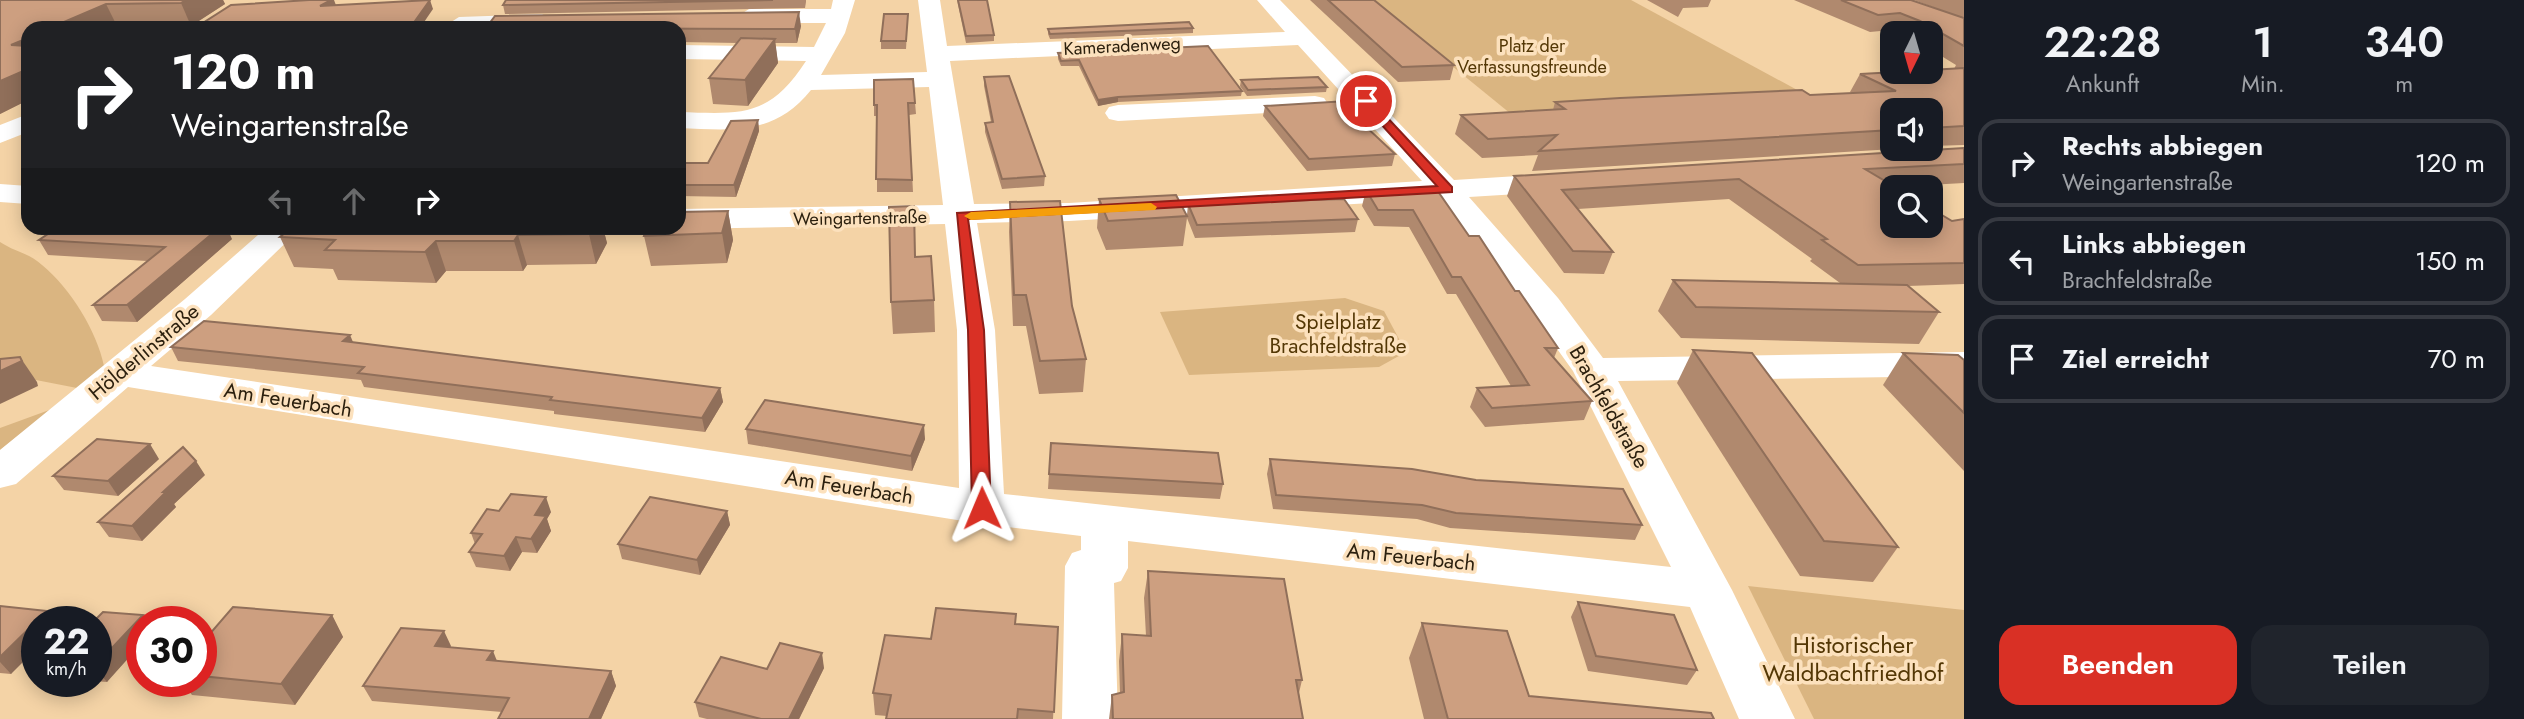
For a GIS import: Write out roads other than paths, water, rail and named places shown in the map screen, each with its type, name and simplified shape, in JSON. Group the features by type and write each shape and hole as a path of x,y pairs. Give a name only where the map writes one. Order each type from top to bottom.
{"street":[{"path":"457,0 458,21"},
{"path":"929,0 976,330 982,508"},
{"name":"Brachfeldstraße","path":"1268,0 1447,190 1545,306 1592,370 1707,590 1767,719"},
{"path":"686,120 750,121 782,110 805,83 822,54 842,8 726,17"},
{"path":"545,21 562,20"},
{"name":"Kameradenweg","path":"805,83 940,66 1305,38"},
{"path":"686,52 822,54"},
{"path":"1118,113 1366,101"},
{"path":"1244,107 1265,134"},
{"path":"0,135 21,125"},
{"name":"Weingartenstraße","path":"686,219 961,216 1586,181"},
{"path":"0,194 21,195"},
{"name":"Hölderlinstraße","path":"0,473 198,307 277,235"},
{"path":"1592,370 1964,364"},
{"name":"Am Feuerbach","path":"118,373 982,508 1707,590"},
{"path":"1090,719 1089,566 1104,568 1105,523"}],"park label":[{"name":"Platz der Verfassungsfreunde","path":"1532,56"},
{"name":"Spielplatz Brachfeldstraße","path":"1338,334"},
{"name":"Historischer Waldbachfriedhof","path":"1853,658"}]}
